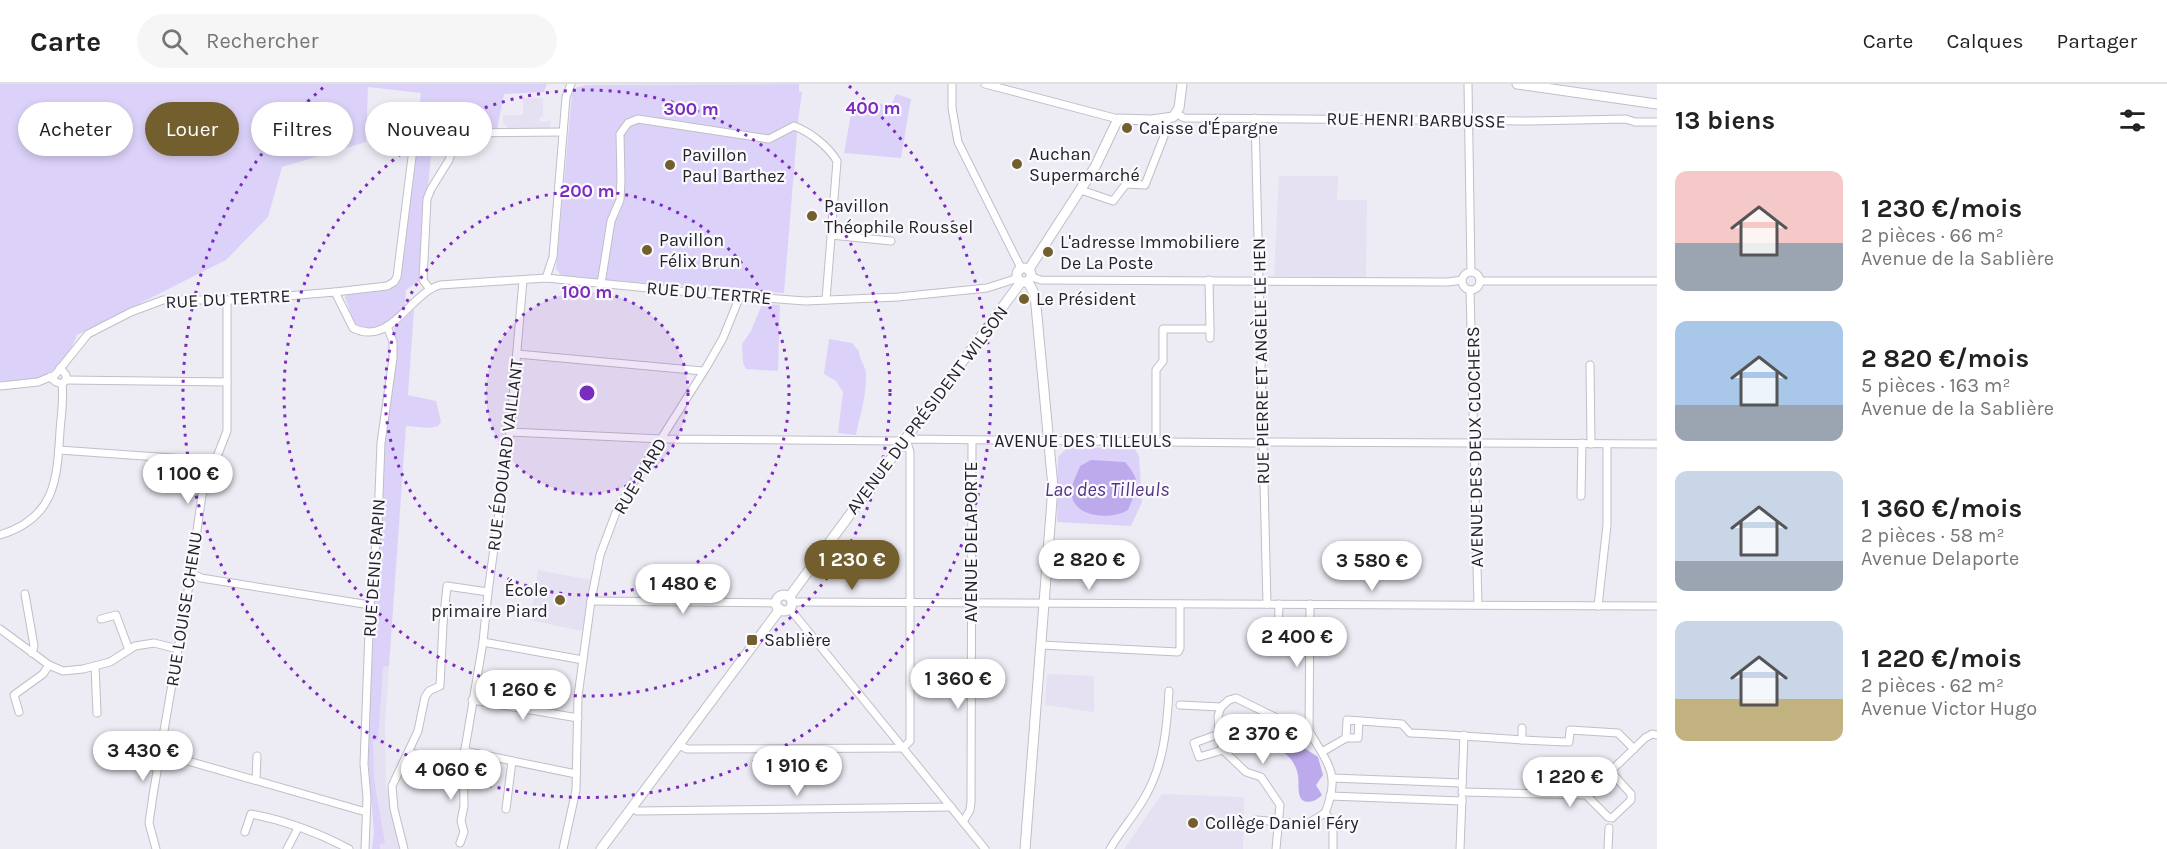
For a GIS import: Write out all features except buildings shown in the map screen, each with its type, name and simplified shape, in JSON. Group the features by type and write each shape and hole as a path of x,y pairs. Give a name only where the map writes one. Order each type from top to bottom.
{"street":[{"path":"546,278 553,257 566,97 571,84"},
{"path":"952,84 952,108 958,142 1035,295 1050,441 1053,487 1025,849"},
{"path":"985,84 1118,119 1167,118 1176,113 1179,108 1182,84"},
{"path":"1468,84 1471,272"},
{"path":"1517,84 1657,104"},
{"name":"RUE HENRI BARBUSSE","path":"1176,113 1184,118 1468,121 1581,119 1657,122"},
{"path":"1081,190 1113,201 1126,184 1145,185 1166,131 1167,118"},
{"name":"RUE PIERRE ET ANGÈLE LE HEN","path":"1255,118 1267,604"},
{"path":"601,284 611,221 620,200 620,134 628,123 638,119 769,139 794,126 808,131 837,161 826,300"},
{"name":"AVENUE DU PRÉSIDENT WILSON","path":"791,602 1025,276 1095,167 1118,119"},
{"path":"335,292 353,328 367,333 387,326 429,288 423,280 427,199 449,160 456,136 461,133 563,132"},
{"name":"RUE DU TERTRE","path":"0,386 38,382 55,375 88,334 131,312 163,300 227,300 387,286 397,277 411,156"},
{"path":"831,235 891,241"},
{"path":"1471,272 1477,274 1480,281 1476,288 1470,290 1465,288 1462,280 1464,275 1471,272"},
{"path":"1025,276 1041,280 1209,279 1448,282 1462,280"},
{"name":"RUE DU TERTRE","path":"429,288 440,285 546,278 805,301 898,297 987,288 1025,276"},
{"path":"1209,279 1210,338"},
{"name":"RUE ÉDOUARD VAILLANT","path":"460,843 464,832 461,821 464,806 464,751 483,642 510,432 524,280"},
{"path":"1480,281 1657,281"},
{"name":"AVENUE DES DEUX CLOCHERS","path":"1470,290 1478,605"},
{"name":"RUE PIARD","path":"563,849 576,790 578,696 591,601 600,555 618,507 704,371 723,338 740,296"},
{"name":"RUE LOUISE CHENU","path":"156,849 150,824 202,495 227,431 227,300"},
{"path":"1156,441 1156,370 1163,361 1163,320"},
{"name":"RUE DENIS PAPIN","path":"365,849 364,764 370,605 378,520 381,443 393,358 393,342 387,326"},
{"path":"1163,329 1210,329"},
{"path":"517,354 704,371"},
{"path":"1590,365 1591,444"},
{"path":"0,535 30,520 44,507 54,488 66,375 60,368"},
{"path":"50,377 56,382 227,382"},
{"name":"AVENUE DES TILLEULS","path":"510,432 662,439 1657,444"},
{"path":"679,745 687,749 903,748 910,741 910,452 906,439"},
{"name":"AVENUE DELAPORTE","path":"963,822 970,810 971,802 972,441"},
{"path":"1581,496 1582,443"},
{"path":"1598,606 1607,525 1607,444"},
{"path":"59,450 215,461"},
{"path":"191,573 201,578 370,605"},
{"path":"404,849 392,796 396,776 418,731 425,697 429,691 440,686 447,586 488,592"},
{"path":"25,594 34,646 32,653"},
{"path":"601,849 679,745 778,606 778,598 782,595 791,602 903,748 985,849"},
{"path":"591,601 778,606 785,611 791,602"},
{"path":"791,602 1657,606"},
{"path":"1041,645 1178,652 1180,648 1180,604"},
{"path":"1278,640 1279,604"},
{"path":"1256,820 1307,824 1325,813 1330,796 1332,778 1322,752 1309,731 1310,604"},
{"path":"101,620 116,615 129,650"},
{"path":"0,629 49,665 63,671 110,662 135,646 154,643 178,649"},
{"path":"483,642 583,660"},
{"path":"19,712 14,695 43,674 49,665"},
{"path":"95,666 97,713"},
{"path":"1110,848 1146,795 1159,766 1167,731 1169,691"},
{"path":"1276,849 1280,805 1261,777 1246,772 1223,750 1218,716 1221,707 1229,700 1236,698 1297,728 1309,731"},
{"path":"472,700 578,718"},
{"path":"1180,705 1221,707"},
{"path":"1346,738 1347,720 1402,724 1410,733 1522,740 1569,742 1570,730 1618,733 1634,749"},
{"path":"1322,752 1346,738 1358,738 1361,722"},
{"path":"1522,728 1522,740"},
{"path":"1219,734 1194,743 1199,758 1223,750"},
{"path":"1462,792 1586,795 1645,738 1653,734 1657,735"},
{"path":"1460,849 1464,735"},
{"path":"464,751 576,774"},
{"path":"160,753 366,812"},
{"path":"409,753 463,762"},
{"path":"256,780 257,756"},
{"path":"506,809 512,761"},
{"path":"1608,849 1609,823 1631,800 1631,794 1611,772"},
{"path":"1332,778 1462,783"},
{"path":"1586,795 1609,823"},
{"path":"1330,796 1462,801"},
{"path":"633,808 637,811 951,807"},
{"path":"1325,813 1333,822 1333,849"},
{"path":"244,832 251,814 273,818 348,849"},
{"path":"287,849 297,828"}],"shaded area":[{"path":"0,84 547,84 544,92 504,94 497,130 492,130 492,102 420,102 421,93 368,87 367,102 365,102 365,142 353,146 353,102 251,102 251,156 319,156 282,167 268,217 226,260 77,335 65,362 34,382 0,381"},
{"path":"799,84 799,91 802,92 784,293 563,277 556,269 572,94 577,87 587,85"},
{"path":"896,94 911,99 901,158 844,153 853,103 892,104"},
{"path":"523,98 543,98 543,117 540,117 540,122 551,121 550,129 507,130 506,125 503,125 503,115 523,115"},
{"path":"413,156 431,156 419,281 406,290 405,305 383,325 377,328 363,328 355,325 345,297 347,293 391,288 397,285"},
{"path":"1279,176 1338,176 1337,200 1367,200 1366,277 1274,276"},
{"path":"762,304 780,305 778,371 746,369 743,363 742,344 751,331"},
{"path":"414,309 408,395 436,401 441,422 438,426 430,428 406,426 389,666 383,666 378,740 373,741 374,779 385,843 380,844 380,849 372,849 374,832 368,758 374,607 385,444 397,351 394,328"},
{"path":"829,339 852,343 859,351 865,370 864,397 856,435 838,433 843,392 836,381 824,374"},
{"path":"1134,447 1139,456 1142,502 1131,526 1057,522 1058,457 1067,448"},
{"name":"École primaire Piard","path":"538,570 591,580 582,631 530,620"},
{"path":"373,665 389,666 385,725 386,786 401,849 372,849 374,832 368,758"},
{"path":"1047,674 1094,676 1094,712 1045,705"},
{"name":"Collège Daniel Féry","path":"1162,794 1244,797 1243,849 1124,849"}],"water":[{"name":"Lac des Tilleuls","path":"1091,460 1125,462 1134,475 1137,485 1128,510 1113,515 1096,515 1088,513 1075,504 1071,493 1074,481 1080,466"},
{"path":"1257,716 1277,725 1298,744 1318,757 1323,775 1316,785 1322,795 1320,797 1310,802 1302,800 1297,770 1289,757 1276,749 1263,746 1254,738 1251,718"}],"place":[{"name":"Caisse d'Épargne","path":"1127,128"},
{"name":"Auchan Supermarché","path":"1017,164"},
{"name":"Pavillon Paul Barthez","path":"670,165"},
{"name":"Pavillon Théophile Roussel","path":"812,216"},
{"name":"Pavillon Félix Brun","path":"647,250"},
{"name":"L'adresse Immobiliere De La Poste","path":"1048,252"},
{"name":"Le Président","path":"1024,299"},
{"name":"École primaire Piard","path":"560,600"},
{"name":"Sablière","path":"752,640"},
{"name":"Collège Daniel Féry","path":"1193,823"}]}
